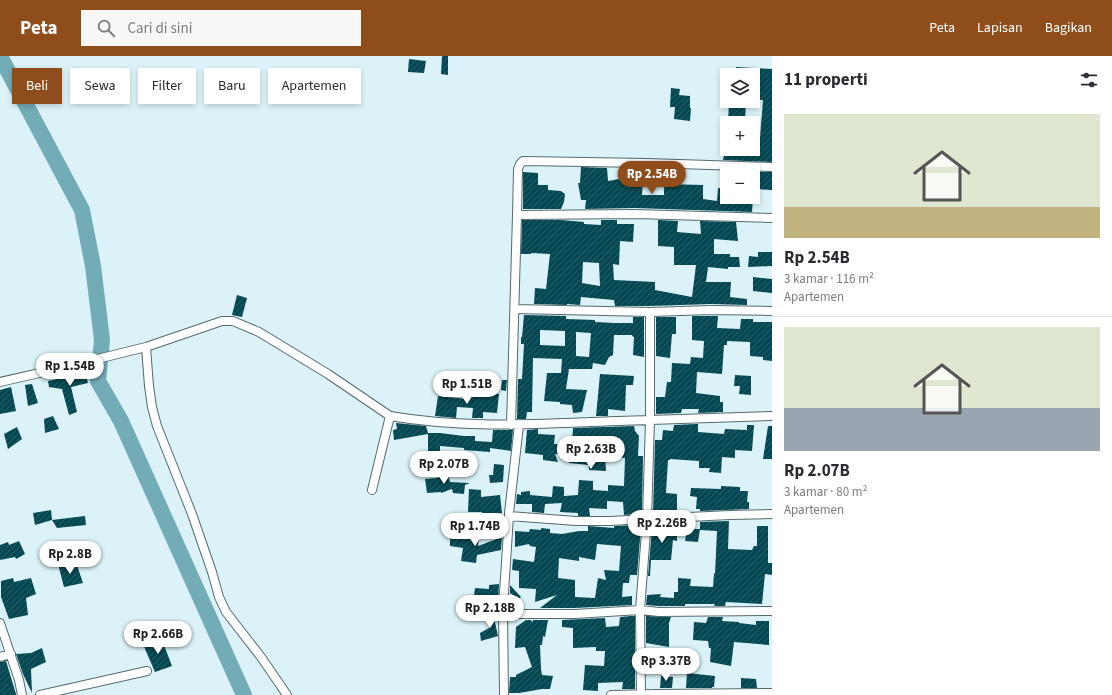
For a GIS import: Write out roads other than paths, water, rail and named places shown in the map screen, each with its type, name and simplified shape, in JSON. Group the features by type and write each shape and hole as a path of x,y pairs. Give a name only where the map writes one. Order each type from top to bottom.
{"street":[{"path":"504,695 503,608 515,425 515,309 518,169 520,164 523,161 772,167"},
{"path":"517,215 635,214 772,218"},
{"path":"515,309 650,312 711,310 772,311"},
{"path":"641,694 640,610 647,519 650,420 650,312"},
{"path":"0,382 146,347 222,321 233,321 258,332 328,374 390,416 400,418 451,423 515,425 772,416"},
{"path":"146,347 152,407 192,514 219,597 226,612 261,657 287,695"},
{"path":"372,490 390,416"},
{"path":"509,516 576,521 610,521 772,514"},
{"path":"503,614 575,614 640,610 659,612 772,611"},
{"path":"0,623 19,680 22,695"},
{"path":"0,657 11,654"},
{"path":"40,695 147,671"},
{"path":"611,695 772,693"}],"waterway":[{"path":"0,56 82,210 93,266 102,340 98,381 121,421 244,695"}]}
